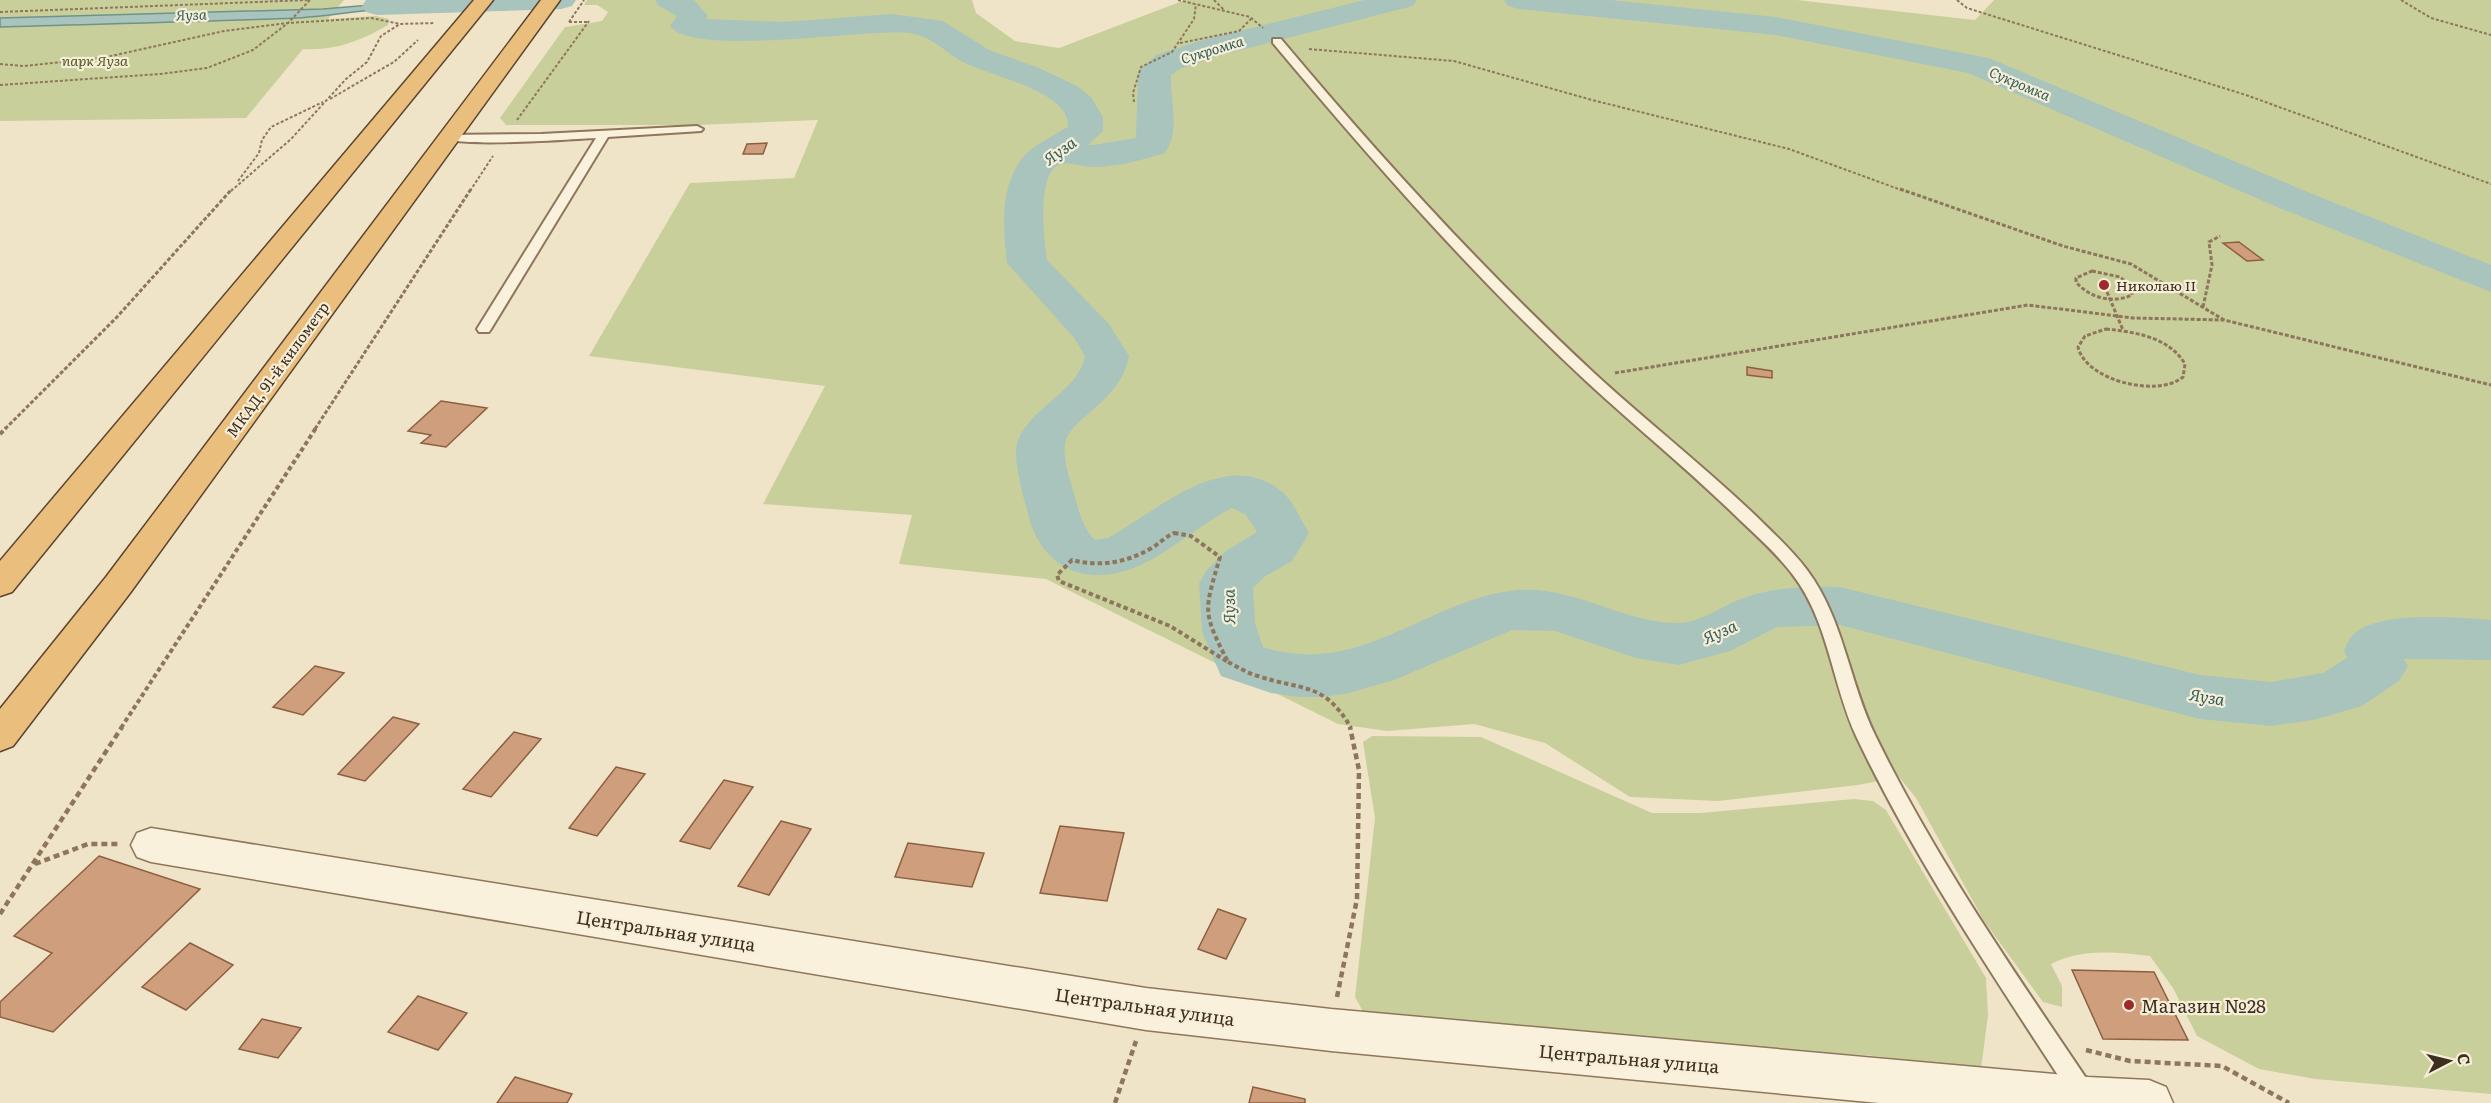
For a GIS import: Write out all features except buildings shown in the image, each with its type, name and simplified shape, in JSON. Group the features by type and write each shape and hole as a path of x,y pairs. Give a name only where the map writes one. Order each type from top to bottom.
{"highway":[{"path":"0,584 484,0"},
{"name":"МКАД, 91-й километр","path":"0,736 118,585 551,0"}],"street":[{"name":"Центральная улица","path":"151,845 1146,1009 1330,1030 2088,1100 2149,1103"}],"lane":[{"path":"1280,45 1339,117 1493,282 1590,377 1722,492 1783,553 1806,581 1831,630 1843,681 1864,734 1943,878 2088,1100"},
{"path":"448,137 503,140 605,132 697,129"},
{"path":"484,329 605,132"}],"path":[{"path":"0,85 160,74 207,68 253,50 288,23 310,0"},
{"path":"0,12 310,0"},
{"path":"0,914 34,865 503,140 589,21 569,22 584,0"},
{"path":"1178,0 1253,20 1239,31 1214,38 1180,43"},
{"path":"1214,0 1225,12"},
{"path":"1957,0 1967,8 2246,95 2491,184"},
{"path":"2401,0 2431,18 2491,35"},
{"path":"1134,102 1133,93 1141,67 1172,52 1180,43 1194,19 1196,4"},
{"path":"0,64 24,66 102,58 224,32 288,23 371,18 400,24 435,23 430,28"},
{"path":"234,187 291,139 325,101 367,62 381,36 400,24"},
{"path":"0,434 117,317 234,187 259,153 262,140 271,128 394,62 424,33"},
{"path":"1280,45 1454,62 1789,149 2063,246 2131,264 2224,320"},
{"path":"2203,307 2212,265 2210,242 2220,236"},
{"path":"2084,272 2101,272 2120,277 2132,287 2132,296 2110,299 2084,291 2076,282 2076,278 2084,272"},
{"path":"2107,292 2123,330"},
{"path":"1638,369 2028,305 2117,317 2224,320 2491,385"},
{"path":"2123,330 2142,334 2171,348 2186,366 2186,375 2181,381 2170,386 2139,386 2102,374 2079,354 2077,345 2081,337 2091,332 2123,330"},
{"path":"1228,662 1209,625 1206,604 1220,557 1194,539 1181,533 1170,534 1161,543 1127,560 1088,565 1072,560 1057,575 1059,581 1170,626 1228,662 1277,682 1308,687 1339,708 1352,731 1359,770 1357,899 1330,1030"},
{"path":"34,865 88,844 151,845"},
{"path":"1115,1103 1146,1009"},
{"path":"2038,1024 2104,1057 2130,1061 2222,1066 2289,1103"}],"green space":[{"name":"парк Яуза","path":"0,0 344,0 328,19 376,16 389,19 388,25 347,44 337,47 303,49 246,118 0,121"},
{"path":"587,0 972,0 976,13 1015,41 1059,48 1185,0 1797,0 1975,20 1994,0 2491,0 2491,1094 2315,1079 2259,1069 2197,1036 2173,988 2150,956 2125,953 2087,953 2051,964 2062,986 2062,1007 2043,1002 1984,921 1916,798 1899,777 1858,785 1718,801 1630,797 1545,743 1474,724 1387,731 1338,724 1046,579 899,564 912,515 763,504 825,386 589,356 690,183 794,178 818,120 697,125 506,125 500,118 565,27 602,21 608,12 597,5 584,5"},
{"path":"1372,736 1481,737 1652,813 1700,813 1854,799 1873,801 1886,810 1986,978 1988,1015 1981,1069 1866,1055 1725,1051 1365,1015 1355,997 1375,818 1363,742"}],"water":[{"path":"418,1 450,1 443,8 388,8 315,17 0,27 0,18 323,9"}],"waterway":[{"name":"Яуза","path":"377,6 561,0"},
{"name":"Яуза","path":"670,0 687,8 693,16 686,26 691,28 783,31 892,23 931,28 946,35 978,57 1047,84 1065,93 1079,104 1086,117 1085,131 1039,162 1028,185 1024,211 1027,263 1094,333 1107,356 1098,381 1057,419 1048,429 1042,441 1043,468 1058,528 1079,554 1101,558 1126,551 1200,504 1223,493 1245,491 1265,503 1283,533 1273,548 1245,564 1226,583 1228,623 1232,641 1241,661 1271,671 1298,676 1324,676 1349,672 1374,665 1489,616 1512,610 1555,611 1636,638 1679,644 1700,641 1769,610 1799,606 1840,606 2200,697 2271,704 2313,698 2341,690 2379,666 2372,650 2394,640 2428,637 2491,640"},
{"name":"Сукромка","path":"1057,152 1082,156 1105,156 1152,145 1157,119 1155,72 1168,62 1210,48 1402,0"},
{"name":"Сукромка","path":"1519,0 1776,26 1977,65 2291,199 2491,280"}],"place":[{"name":"Николаю II","path":"2104,285"},
{"name":"Магазин №28","path":"2129,1005"}]}
